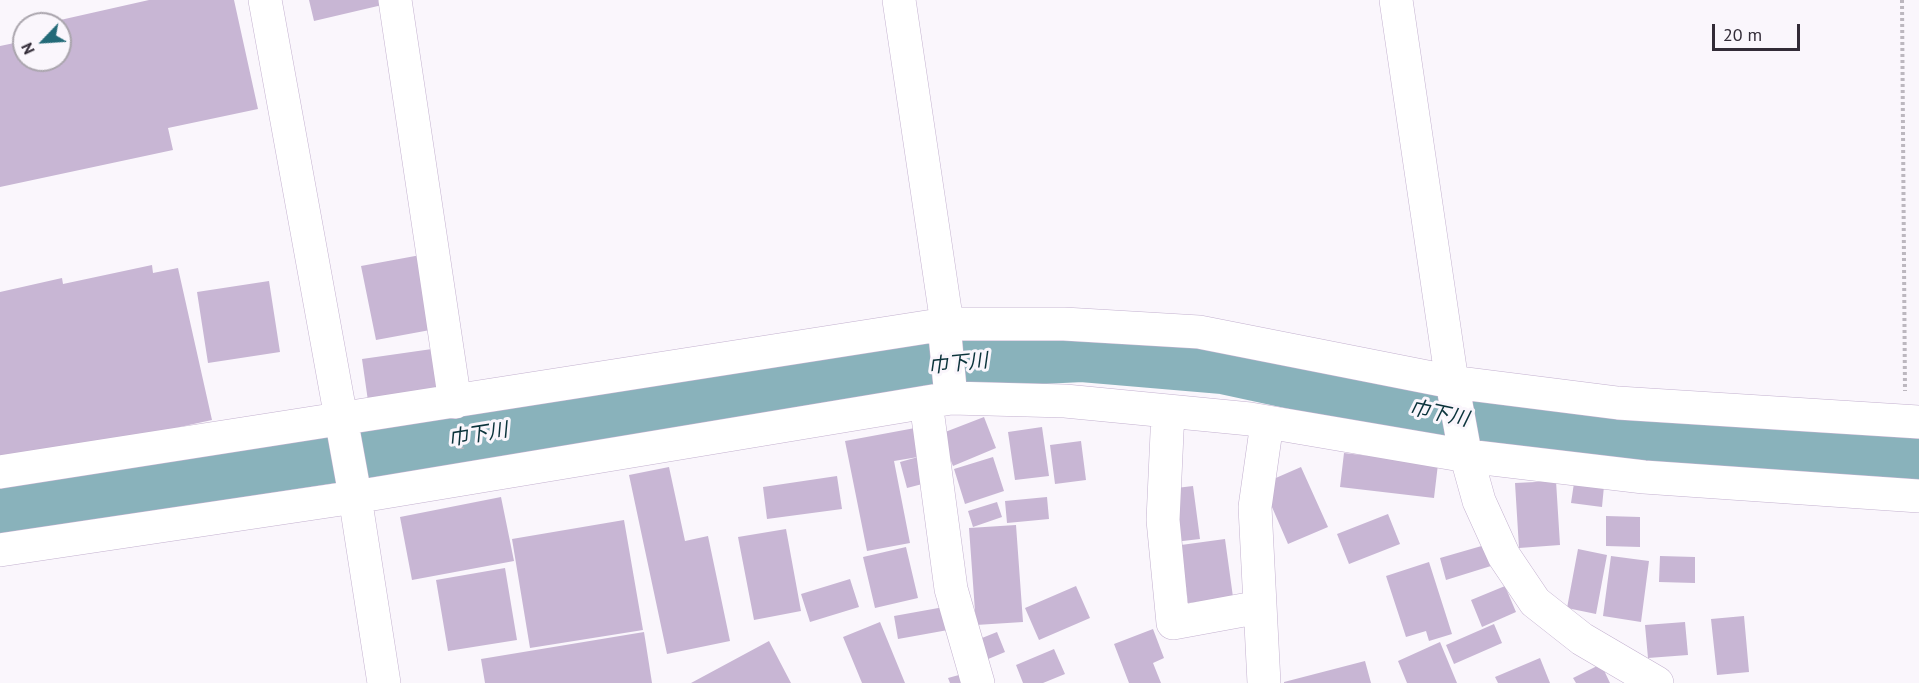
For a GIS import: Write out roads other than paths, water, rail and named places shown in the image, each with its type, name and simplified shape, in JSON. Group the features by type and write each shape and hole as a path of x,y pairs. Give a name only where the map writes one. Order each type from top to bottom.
{"street":[{"path":"265,0 343,423 384,683"},
{"path":"395,0 456,412"},
{"path":"899,0 945,329 943,396 951,588 978,683"},
{"path":"1396,0 1453,386 1479,501 1500,546 1535,602 1582,639 1657,683"},
{"path":"0,472 343,423 456,412 945,329 1064,324 1199,333 1453,386 1618,403 1912,422"},
{"path":"0,550 354,490 943,396 1065,401 1168,411 1644,477 1919,496"},
{"path":"1168,411 1163,520 1173,623 1260,607"},
{"path":"1264,683 1254,507 1267,423"}],"waterway":[{"name":"巾下川","path":"0,508 958,362 1082,356 1223,368 1473,422 1561,435 1650,446 1919,462"}]}
